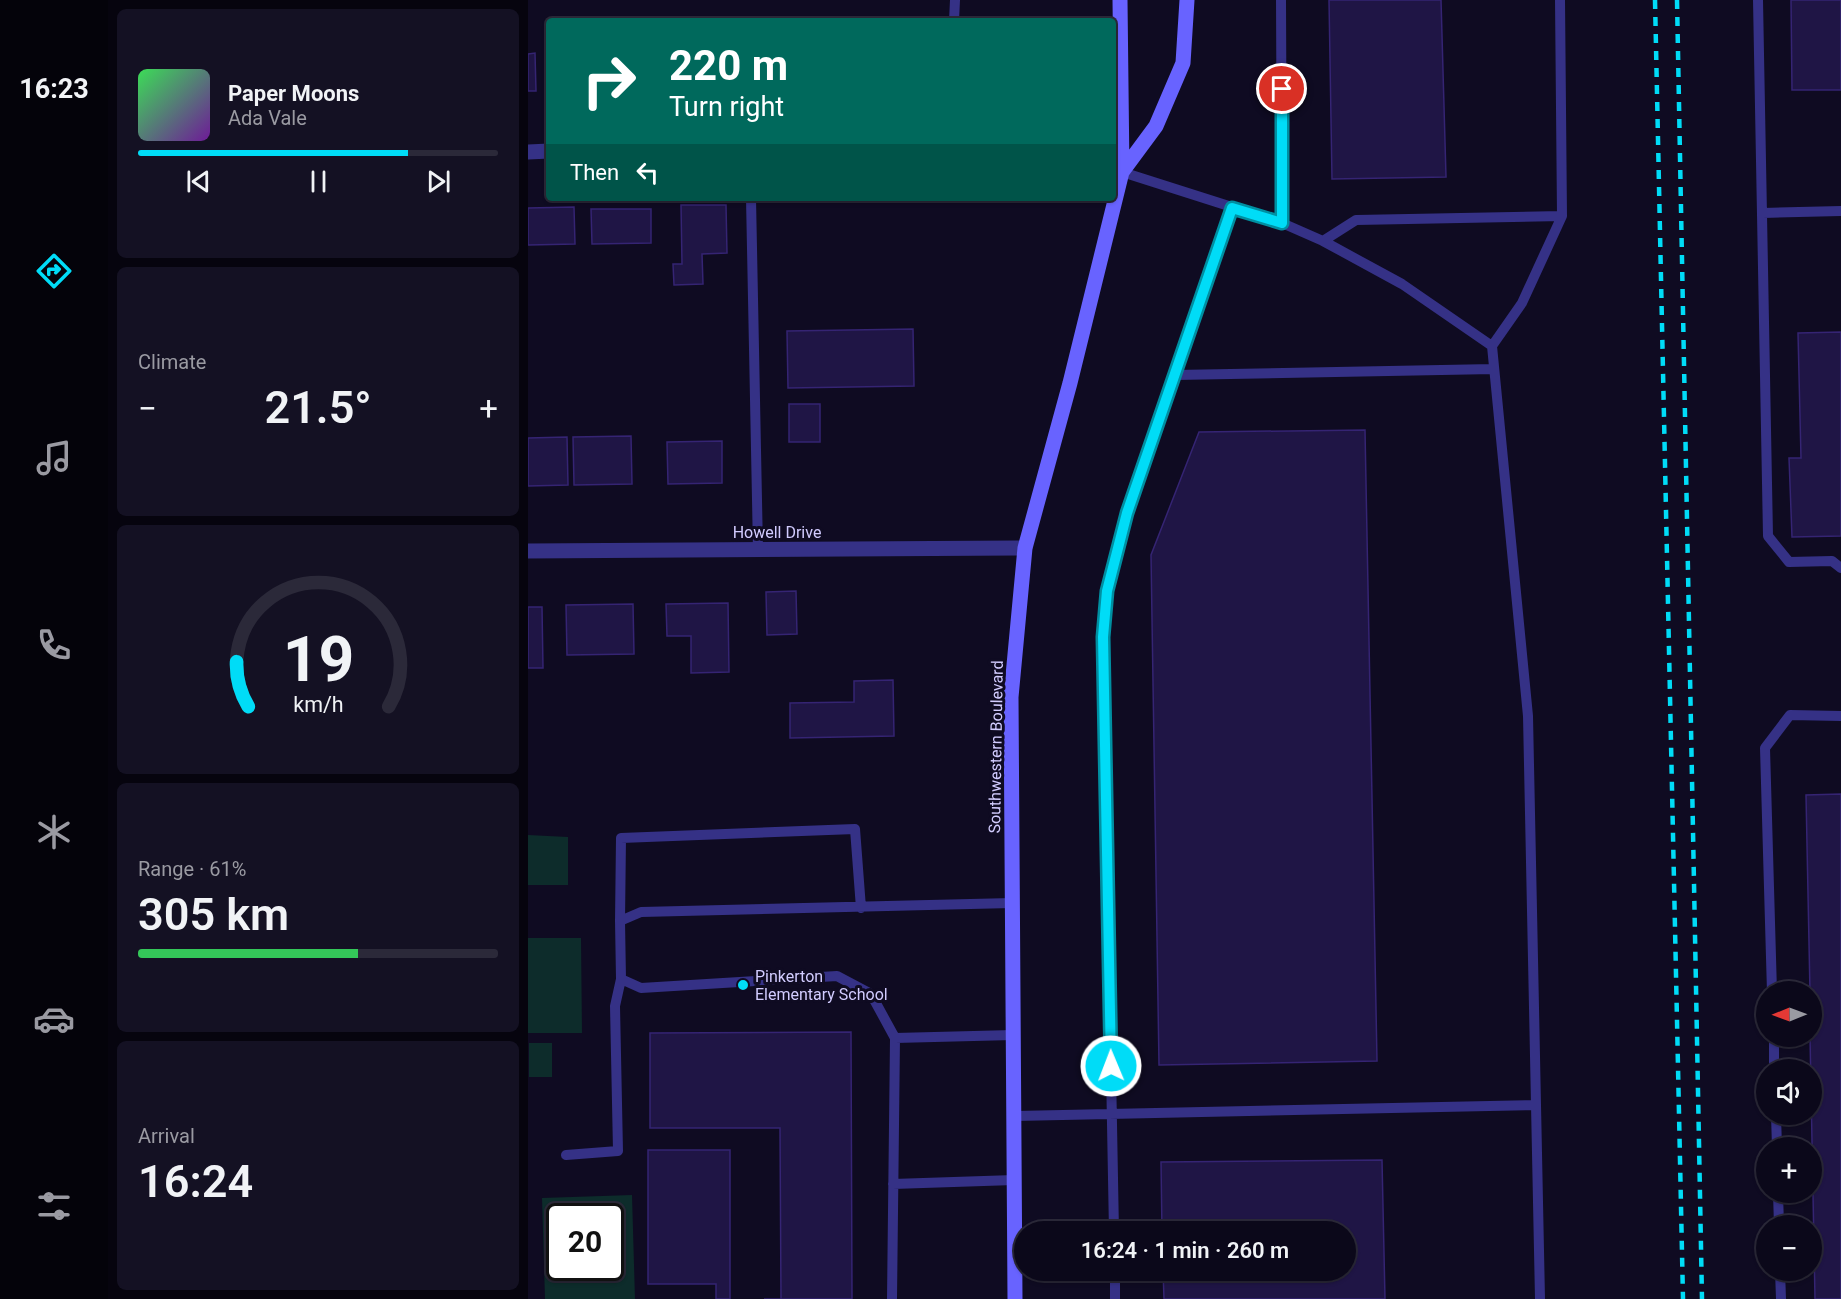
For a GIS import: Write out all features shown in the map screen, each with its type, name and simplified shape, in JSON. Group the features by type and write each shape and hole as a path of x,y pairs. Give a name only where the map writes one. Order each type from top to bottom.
{"street":[{"name":"Southwestern Boulevard","path":"1118,171 1120,0"},
{"name":"Southwestern Boulevard","path":"1118,171 1156,126 1183,63 1187,0"},
{"path":"528,152 546,151"},
{"name":"Southwestern Boulevard","path":"1015,1299 1011,697 1025,548 1070,383 1111,201"},
{"name":"Howell Drive","path":"528,551 1025,548"}],"lane":[{"path":"954,18 955,0"},
{"path":"1281,0 1282,223"},
{"path":"1539,1299 1528,716 1492,346 1522,303 1562,216 1560,0"},
{"path":"1758,0 1768,536 1789,562 1836,561 1841,568"},
{"path":"1118,171 1282,223 1323,241 1402,284 1492,346"},
{"path":"751,201 758,550"},
{"path":"1114,1221 1103,637 1107,591 1127,513 1232,208"},
{"path":"1763,213 1841,211"},
{"path":"1323,241 1356,220 1562,216"},
{"path":"1175,375 1494,369"},
{"path":"1772,981 1765,748 1790,715 1841,716"},
{"path":"566,1155 618,1150 615,1006 621,979 621,838 855,829 861,908"},
{"path":"620,921 640,912 1012,903"},
{"path":"621,979 641,988 837,976 871,994 895,1038 892,1299"},
{"path":"895,1038 1013,1035"},
{"path":"1014,1116 1536,1105"},
{"path":"893,1184 1014,1180"},
{"path":"1115,1281 1115,1299"},
{"path":"1780,1281 1781,1299"}],"green space":[{"path":"528,835 568,837 568,885 528,885"},
{"path":"528,938 581,938 582,1033 528,1033"},
{"path":"529,1043 552,1043 552,1077 529,1077"},
{"path":"632,1195 635,1299 545,1299 542,1198"}],"building":[{"path":"1329,0 1441,0 1446,177 1332,179"},
{"path":"1791,0 1841,0 1841,90 1792,90"},
{"path":"535,53 536,91 528,91 528,54"},
{"path":"681,205 726,205 727,253 702,254 703,284 674,285 673,264 682,264"},
{"path":"574,207 575,244 528,245 528,208"},
{"path":"591,209 651,209 651,243 592,244"},
{"path":"913,329 914,386 788,388 787,331"},
{"path":"1841,332 1841,536 1792,537 1789,458 1801,458 1798,333"},
{"path":"789,404 820,404 820,442 789,442"},
{"path":"1365,430 1377,1061 1159,1065 1151,555 1199,432"},
{"path":"631,436 632,484 574,485 573,437"},
{"path":"567,437 568,485 528,486 528,438"},
{"path":"722,441 722,483 668,484 667,442"},
{"path":"796,591 797,634 767,635 766,592"},
{"path":"728,603 729,672 691,673 691,636 667,636 666,604"},
{"path":"633,604 634,654 567,655 566,605"},
{"path":"528,607 542,607 543,668 528,668"},
{"path":"893,680 894,736 790,738 790,703 854,702 854,681"},
{"path":"1841,794 1841,1299 1815,1299 1815,1281 1822,1281 1822,1215 1813,1215 1813,1203 1822,1203 1822,1137 1812,1137 1812,1125 1822,1125 1822,1059 1810,1059 1810,1047 1822,1047 1822,981 1810,981 1806,795"},
{"path":"851,1032 852,1299 781,1299 780,1128 650,1128 650,1033"},
{"path":"648,1150 730,1150 730,1299 716,1299 716,1284 648,1284"},
{"path":"1382,1160 1385,1299 1164,1299 1163,1281 1356,1281 1356,1221 1162,1221 1161,1162"}],"railway":[{"path":"1655,0 1683,1299"},
{"path":"1677,0 1702,1299"}],"place":[{"name":"Pinkerton Elementary School","path":"743,985"}],"route":[{"path":"1111,1066 1103,637 1107,591 1127,513 1232,208 1282,223 1282,89"}]}
